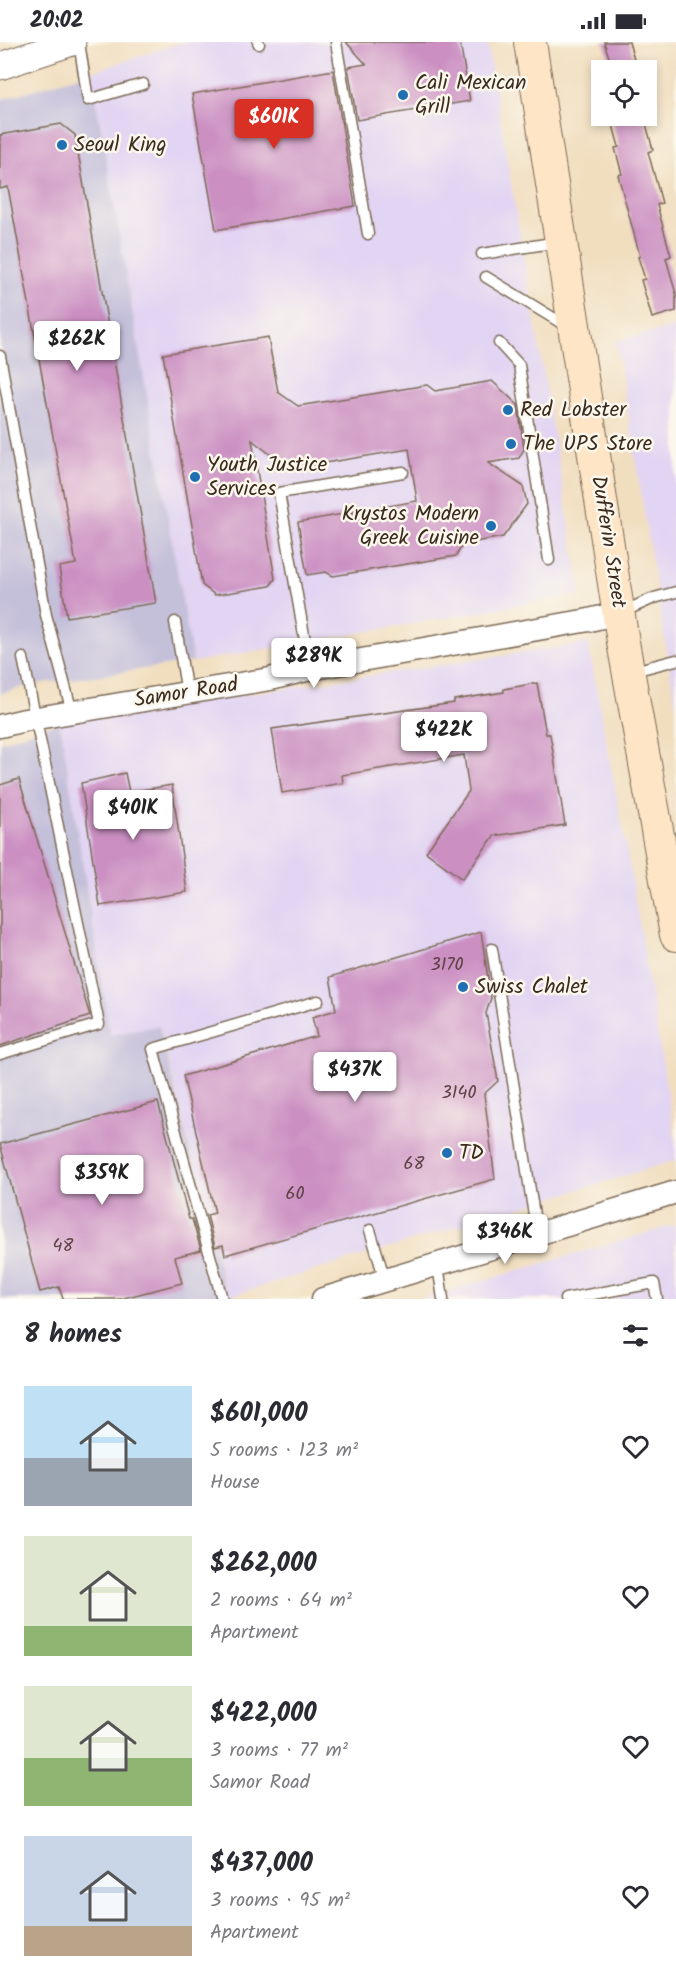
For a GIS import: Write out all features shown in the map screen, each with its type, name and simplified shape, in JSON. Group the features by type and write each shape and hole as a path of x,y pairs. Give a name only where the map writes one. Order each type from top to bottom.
{"main road":[{"name":"Dufferin Street","path":"530,42 629,673 667,827 676,934"}],"street":[{"path":"0,61 72,42"},
{"name":"Samor Road","path":"0,726 270,679 310,669 619,613"},
{"path":"323,1299 676,1192"}],"lane":[{"path":"79,42 88,99 143,84"},
{"path":"336,42 368,234"},
{"path":"482,254 561,241"},
{"path":"486,277 575,331"},
{"path":"499,343 519,365 549,560"},
{"path":"0,357 2,379 46,615 72,712"},
{"path":"310,669 279,493 403,472"},
{"path":"619,613 654,598 676,592"},
{"path":"175,622 187,693"},
{"path":"0,1054 99,1024 23,658"},
{"path":"629,673 676,660"},
{"path":"492,949 537,1234"},
{"path":"222,1299 153,1049 318,1001"},
{"path":"370,1230 385,1280"},
{"path":"438,1265 443,1299"},
{"path":"565,1299 654,1283 657,1299"}],"shaded area":[{"path":"184,42 487,42 581,594 193,662 91,72"},
{"path":"91,72 193,662 29,685 0,694 0,100"},
{"path":"676,327 676,708 616,341"},
{"path":"588,643 631,874 676,1145 676,1160 227,1297 160,1027 110,1036 60,722"},
{"path":"60,722 110,1035 159,1026 227,1299 0,1299 0,742"},
{"path":"675,1225 676,1299 420,1299"}],"building":[{"path":"346,42 460,42 470,101 357,120 348,67 366,64"},
{"path":"604,42 629,42 634,60 610,60"},
{"path":"333,70 355,206 216,230 192,94"},
{"path":"61,124 75,135 156,603 67,617 59,567 76,564 8,187 0,189 0,135"},
{"path":"613,126 647,126 653,150 648,152 662,203 657,205 671,256 666,258 676,294 676,311 652,318 641,280 645,279 638,257 640,256 618,175 622,174 615,148 619,147"},
{"path":"268,337 278,392 298,406 427,385 435,391 492,381 518,405 524,449 519,458 488,463 523,486 527,504 503,537 463,544 456,556 333,576 326,572 307,575 298,522 417,501 409,449 289,469 252,440 275,579 270,586 215,595 202,585 163,354"},
{"path":"537,683 546,734 550,734 565,825 494,836 462,879 426,852 469,791 464,755 342,775 343,783 282,793 272,729 454,703 454,700 504,692 504,689"},
{"path":"125,773 129,792 172,785 187,892 100,906 81,783"},
{"path":"19,779 90,1016 0,1046 0,785"},
{"path":"481,932 491,998 486,1013 498,1081 484,1094 495,1179 225,1255 223,1245 215,1247 207,1215 215,1213 183,1076 317,1036 312,1017 336,1010 330,977"},
{"path":"158,1102 189,1219 192,1219 201,1250 175,1257 182,1283 120,1299 63,1299 59,1287 40,1292 0,1144"}],"place":[{"name":"Cali Mexican Grill","path":"403,95"},
{"name":"Seoul King","path":"62,145"},
{"name":"Red Lobster","path":"508,410"},
{"name":"The UPS Store","path":"511,444"},
{"name":"Youth Justice Services","path":"195,477"},
{"name":"Krystos Modern Greek Cuisine","path":"491,526"},
{"name":"Swiss Chalet","path":"463,987"},
{"name":"TD","path":"447,1153"}]}
